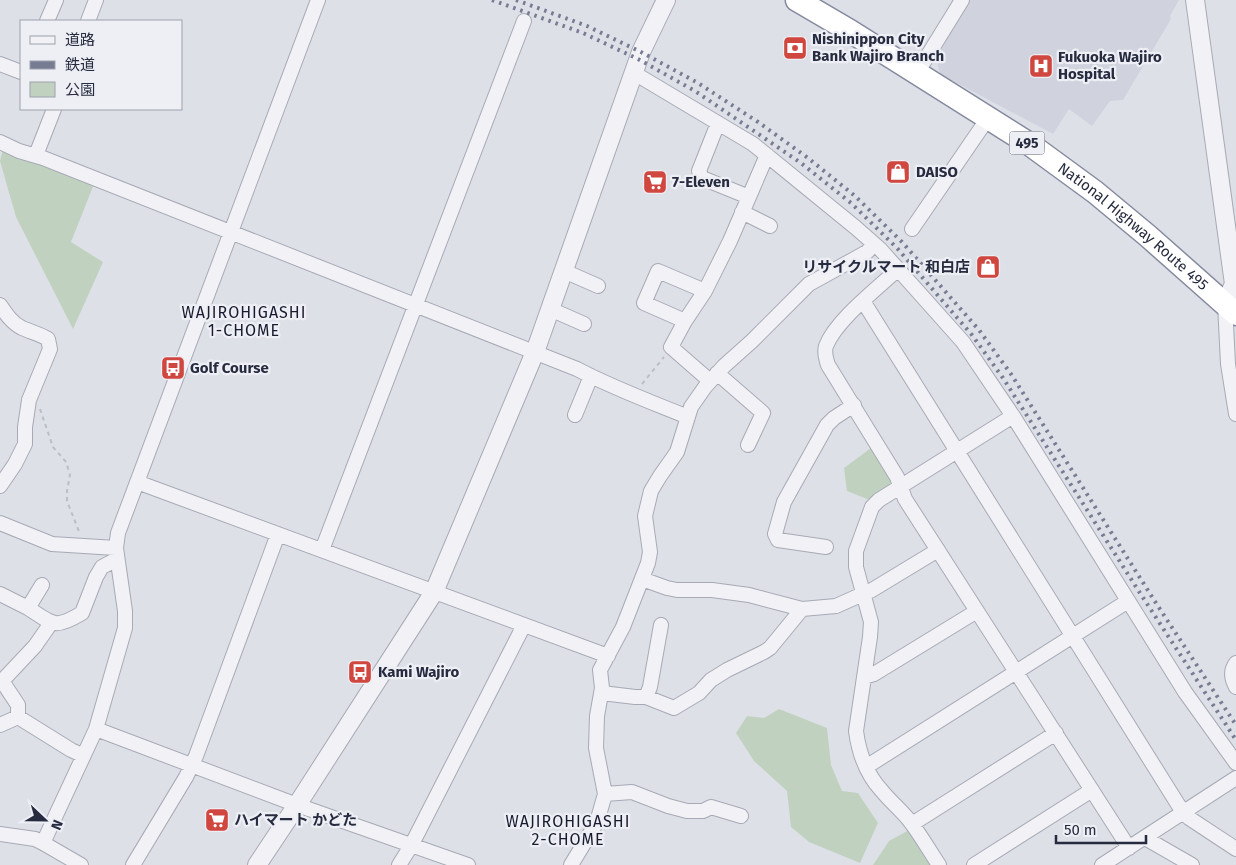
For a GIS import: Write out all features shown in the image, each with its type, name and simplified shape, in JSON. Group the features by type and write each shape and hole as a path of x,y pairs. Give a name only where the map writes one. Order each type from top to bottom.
{"highway":[{"name":"National Highway Route 495","path":"797,0 918,73 1028,143 1095,192 1148,236 1233,296"}],"street":[{"path":"47,20 56,0"},
{"path":"88,20 96,0"},
{"path":"43,843 82,755 96,729 125,628 125,611 116,554 118,533 318,0"},
{"path":"257,865 434,592 535,352 641,52 666,0"},
{"path":"918,73 962,0"},
{"path":"1195,0 1233,296 1228,364 1236,414"},
{"path":"322,550 524,21"},
{"path":"0,64 20,72"},
{"path":"634,73 752,144 855,227 898,269 963,342 1013,416 1185,692 1236,763"},
{"path":"36,156 54,110"},
{"path":"912,229 988,118"},
{"path":"718,123 699,171 702,178 749,197"},
{"path":"0,142 19,151 231,231 535,352 688,418"},
{"path":"748,445 763,413 672,347 685,321 705,290 730,241 766,155"},
{"path":"742,212 770,226"},
{"path":"571,865 597,822 605,794 596,748 597,716 602,693 600,670 623,627 648,563 650,552 645,516 651,491 677,452 691,408 714,377 809,284 867,252 874,244"},
{"path":"898,269 839,324 826,347 825,357 828,365 897,477 905,499 1129,848"},
{"path":"564,271 598,286"},
{"path":"685,321 644,303 658,271 705,290"},
{"path":"863,302 1178,806 1190,818 1236,849"},
{"path":"0,305 12,322 22,328 41,334 48,339 50,349 29,400 24,427 25,444 15,464 0,486"},
{"path":"550,309 584,324"},
{"path":"575,415 591,376"},
{"path":"826,547 778,540 775,534 784,502 827,425 854,405"},
{"path":"939,865 912,824 870,776 858,745 856,731 870,637 870,622 856,567 856,552 868,515 872,507 879,500 1013,416"},
{"path":"137,482 608,656"},
{"path":"0,523 52,544 83,546 116,554"},
{"path":"133,865 186,777 278,534"},
{"path":"642,579 672,589 712,590 749,595 802,609 836,606 872,590 938,550"},
{"path":"0,594 28,608 51,623 59,624 82,613 96,577 102,567 116,554"},
{"path":"28,608 42,585"},
{"path":"866,767 1128,601"},
{"path":"602,693 646,697 674,708 699,693 711,680 727,670 770,648 802,609"},
{"path":"864,677 874,674 978,611"},
{"path":"18,717 18,705 4,684 4,679 35,646 51,623"},
{"path":"399,865 411,846 524,625"},
{"path":"646,697 650,687 660,625"},
{"path":"1236,663 1232,670 1232,680 1236,687"},
{"path":"0,725 18,717"},
{"path":"18,717 82,755"},
{"path":"96,729 297,805 468,865"},
{"path":"912,824 1056,733"},
{"path":"1102,865 1120,860 1129,848 1236,778"},
{"path":"974,865 1092,790"},
{"path":"605,794 632,792 668,806 702,811 711,807 741,816"},
{"path":"0,834 35,839 81,865"},
{"path":"1145,838 1192,865"}],"path":[{"path":"634,394 672,347"},
{"path":"29,400 41,410 53,447 66,462 70,475 67,491 68,501 83,546"}],"shaded area":[{"name":"Fukuoka Wajiro Hospital","path":"970,0 1179,0 1170,16 1171,19 1123,100 1110,101 1092,126 1069,109 1053,134 940,74 936,58"}],"green space":[{"path":"3,149 94,184 71,242 103,262 73,329 16,217 0,161"},
{"path":"875,445 897,484 872,501 847,491 844,468"},
{"path":"779,709 827,728 831,765 842,791 858,793 878,823 860,863 809,842 791,827 787,791 754,761 736,733 747,716 764,718"},
{"path":"911,829 934,865 873,865 889,841"}],"railway":[{"path":"492,0 583,33 638,59 695,91 801,163 851,203 897,248 972,335 1003,378 1236,740"},
{"path":"516,0 587,26 641,52 698,83 758,122 808,158 855,196 902,242 979,330 1011,374 1154,600 1236,725"}],"place":[{"name":"Nishinippon City Bank Wajiro Branch","path":"795,48"},
{"name":"Fukuoka Wajiro Hospital","path":"1041,66"},
{"name":"DAISO","path":"898,172"},
{"name":"7-Eleven","path":"655,182"},
{"name":"リサイクルマート 和白店","path":"988,267"},
{"name":"Golf Course","path":"173,368"},
{"name":"Kami Wajiro","path":"360,672"},
{"name":"ハイマート かどた","path":"217,820"}],"district":[{"name":"WAJIROHIGASHI 1-CHOME","path":"244,321"},
{"name":"WAJIROHIGASHI 2-CHOME","path":"568,830"}]}
